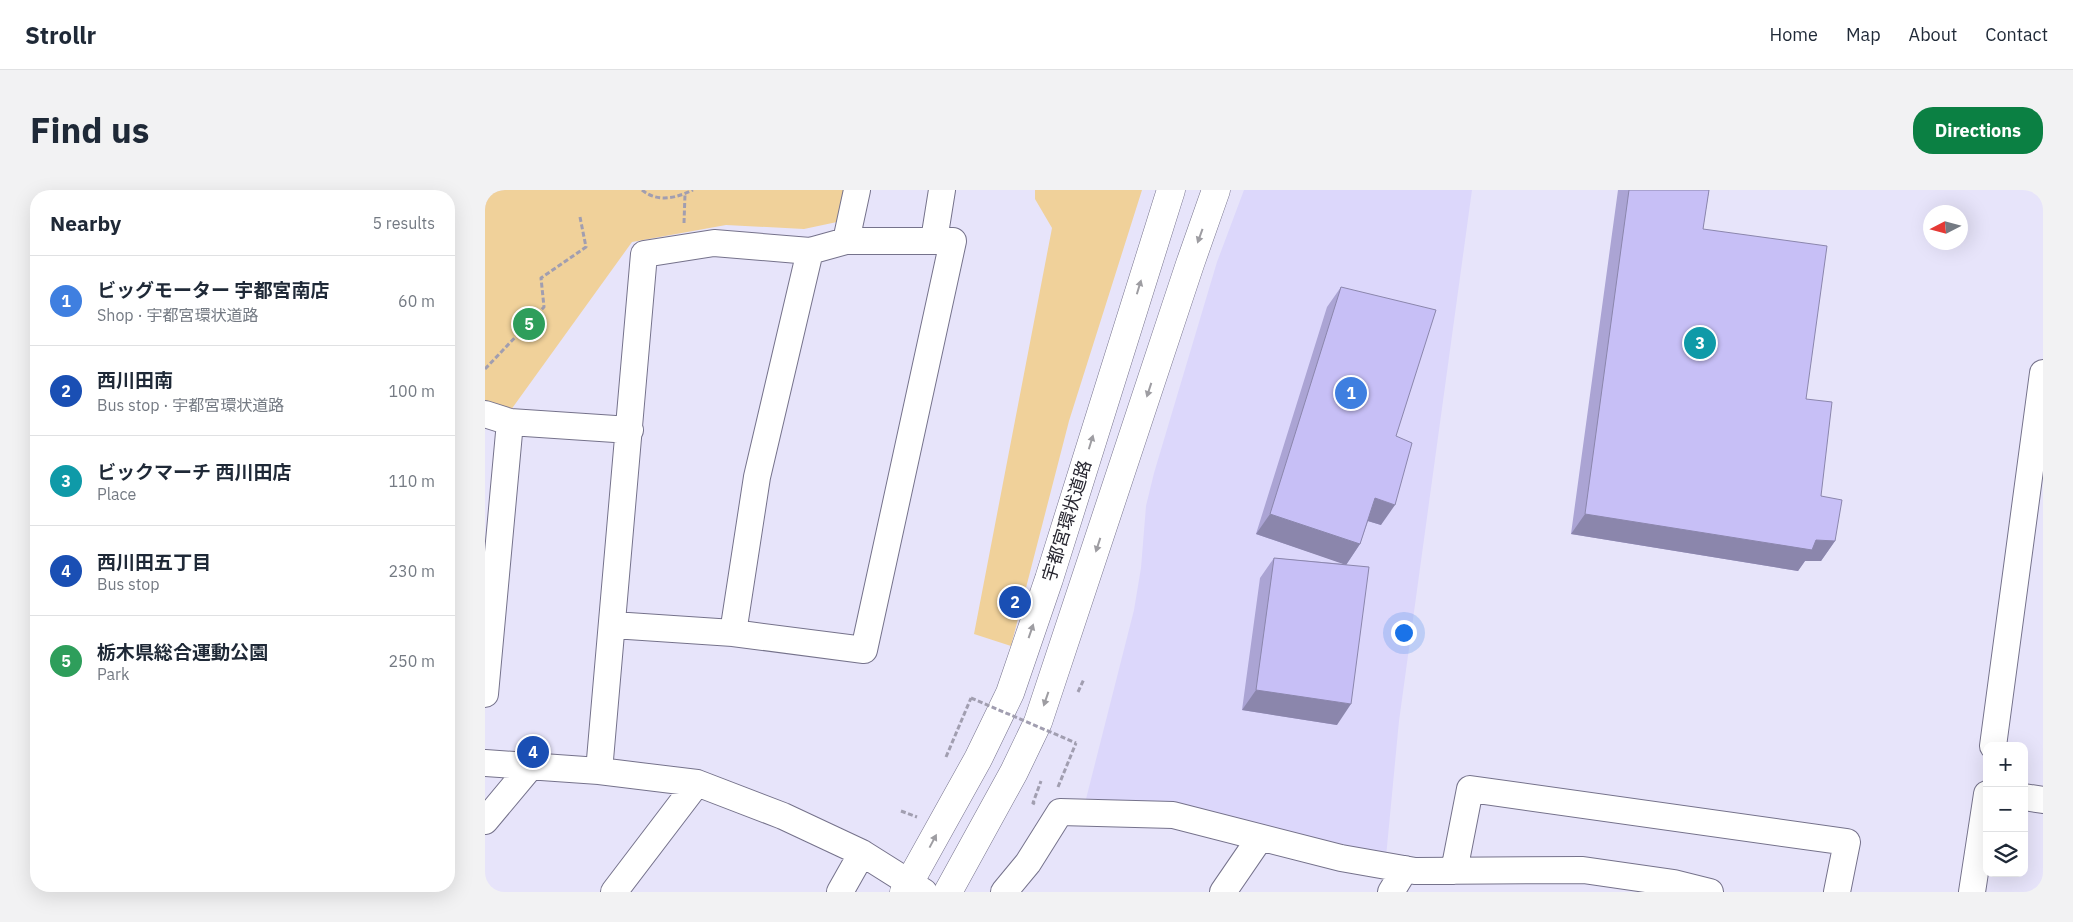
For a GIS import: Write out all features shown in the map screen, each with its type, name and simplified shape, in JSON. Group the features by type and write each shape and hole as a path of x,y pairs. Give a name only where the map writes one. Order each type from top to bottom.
{"highway":[{"name":"宇都宮環状道路","path":"912,889 1010,693 1049,579 1171,190"},
{"name":"宇都宮環状道路","path":"948,892 1014,772 1039,722 1216,190"}],"street":[{"path":"846,241 857,190"},
{"path":"934,240 942,190"},
{"path":"599,771 644,254 714,243 810,251 846,241 953,241 864,650 733,633 613,624"},
{"path":"733,633 757,477 810,251"},
{"path":"1994,742 2041,406 2043,373"},
{"path":"485,414 510,422 630,430"},
{"path":"485,694 510,422"},
{"path":"485,763 599,771 697,783 783,816 862,853 912,889"},
{"path":"485,821 531,766"},
{"path":"614,892 697,783"},
{"path":"1454,871 1470,789 1847,842 1837,892"},
{"path":"2028,798 2043,800"},
{"path":"1004,892 1028,863 1060,812 1173,815 1341,858 1405,869 1454,871 1583,870 1674,883 1710,892"},
{"path":"1972,892 1983,820"},
{"path":"1223,892 1260,838"},
{"path":"840,892 862,853"},
{"path":"1391,892 1405,869"},
{"path":"1552,892 1566,870"}],"path":[{"path":"642,190 660,198 677,197 693,190"},
{"path":"485,369 544,308 541,278 585,247 580,217"},
{"path":"1076,696 1083,679"},
{"path":"971,698 1076,743 1055,793"},
{"path":"1058,741 1062,732"},
{"path":"1041,806 1033,802 1043,776"}],"shaded area":[{"path":"485,190 850,190 837,222 804,229 726,225 632,242 508,414 485,406"},
{"path":"1035,190 1142,190 1069,421 1011,646 974,634 1052,228 1035,199"},
{"path":"1244,190 1472,190 1399,721 1386,857 1085,803 1134,610 1141,568 1146,506 1154,473 1217,262"}],"building":[{"path":"1629,190 1709,190 1703,229 1827,246 1806,399 1832,402 1821,496 1842,500 1835,541 1816,540 1812,550 1585,514"},
{"path":"1341,287 1436,310 1396,436 1412,443 1395,505 1375,498 1360,544 1270,514"},
{"path":"1274,558 1369,567 1351,704 1256,690"}],"place":[{"name":"栃木県総合運動公園","path":"529,324"},
{"name":"ビックマーチ 西川田店","path":"1700,343"},
{"name":"ビッグモーター 宇都宮南店","path":"1351,393"},
{"name":"西川田南","path":"1015,602"},
{"name":"西川田五丁目","path":"533,752"}]}
